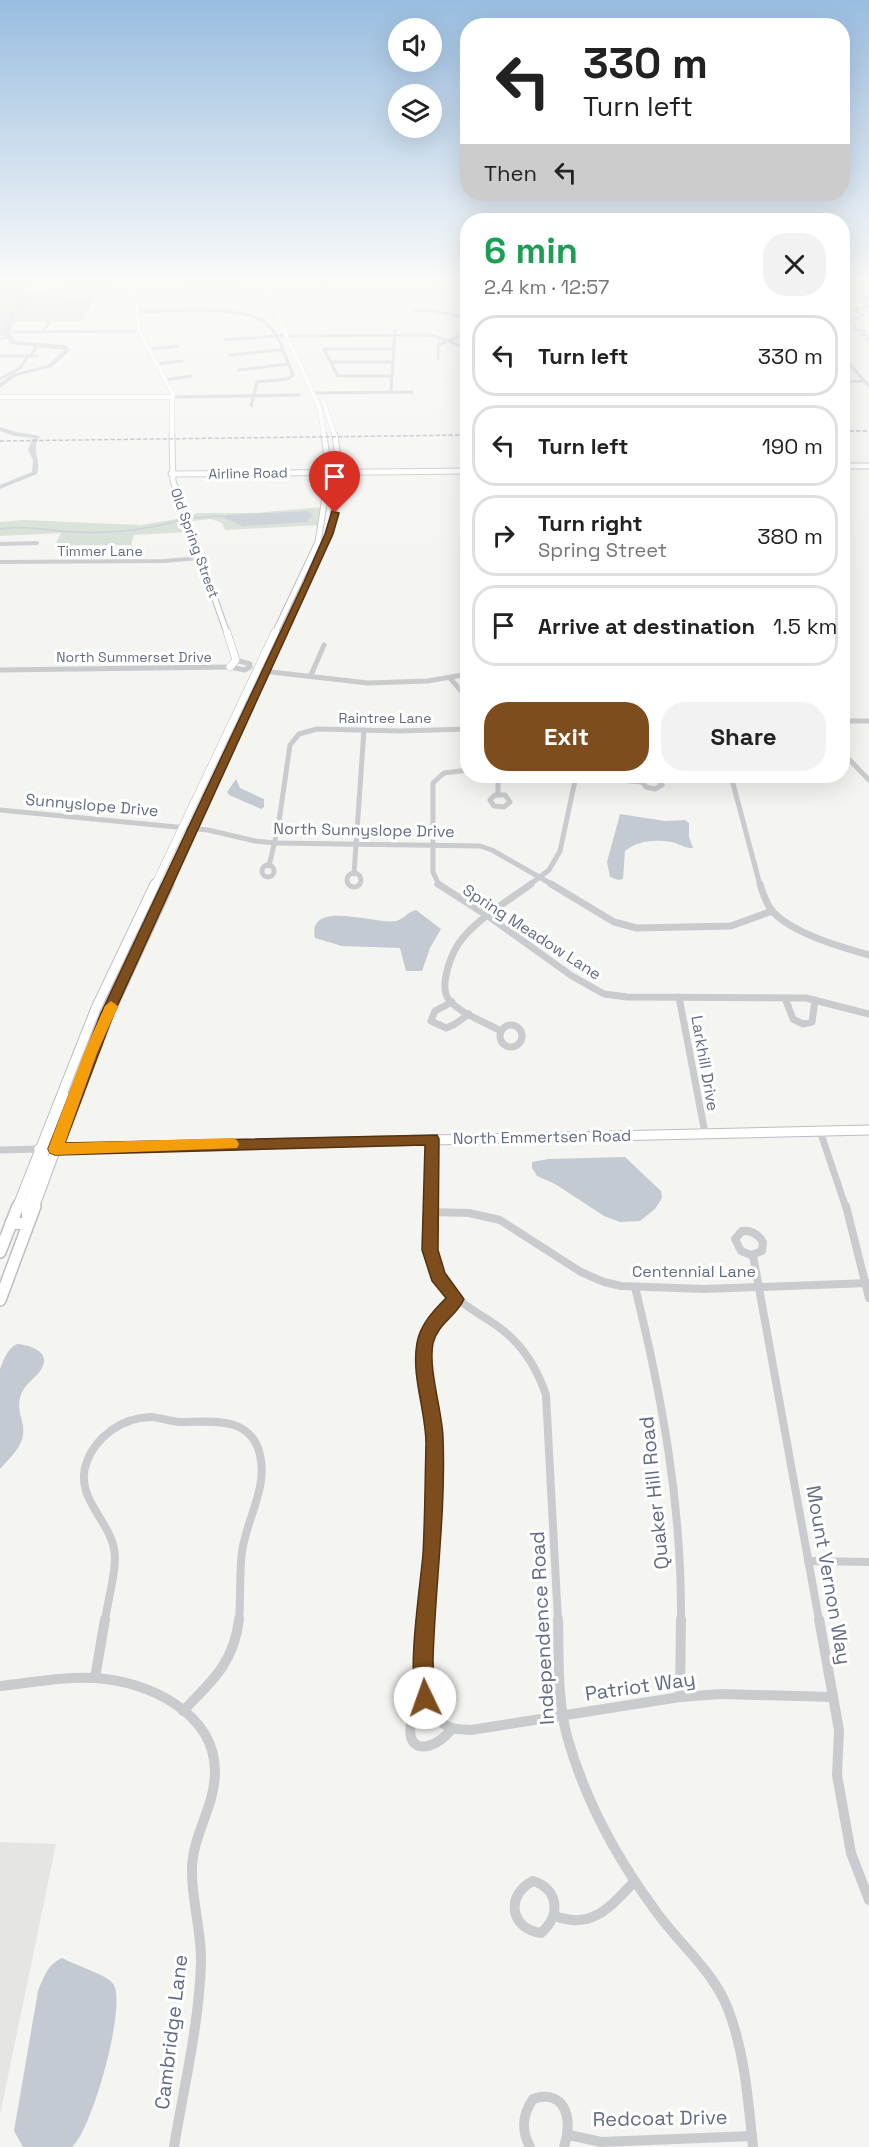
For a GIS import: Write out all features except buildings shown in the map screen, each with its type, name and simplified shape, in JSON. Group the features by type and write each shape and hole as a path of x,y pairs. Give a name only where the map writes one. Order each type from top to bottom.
{"main road":[{"name":"Old Spring Street","path":"165,381 172,397 171,474 236,660"},
{"path":"0,1252 96,1008 181,827 263,671 322,549 335,513 339,487 337,437 311,381"},
{"path":"0,1300 78,1086 132,961 194,829 318,542 329,472 327,445 317,392"},
{"path":"0,397 172,397"},
{"path":"327,445 332,454 333,470 339,472"},
{"path":"300,472 322,469 326,466 328,458"},
{"path":"339,462 345,468 362,472"},
{"path":"850,466 869,466"},
{"name":"Airline Road","path":"171,474 460,471"},
{"path":"300,472 322,475 328,483"},
{"path":"329,472 335,474 335,513"},
{"path":"339,487 346,475 362,472"},
{"path":"230,667 235,664 236,660"},
{"path":"156,880 169,882"},
{"path":"119,959 132,961"},
{"path":"64,1085 78,1086"},
{"path":"55,1149 50,1140 68,1092 64,1085"},
{"name":"North Emmertsen Road","path":"39,1149 869,1130"},
{"path":"28,1224 27,1207 44,1160 43,1153 39,1149"},
{"path":"11,1223 28,1224"}],"street":[{"path":"251,406 257,382 264,381"},
{"path":"391,392 392,381"},
{"path":"863,381 869,386"},
{"path":"317,392 412,392"},
{"path":"172,397 299,394"},
{"path":"0,544 37,543"},
{"name":"Timmer Lane","path":"0,562 164,561 200,558"},
{"path":"311,675 324,645"},
{"name":"North Summerset Drive","path":"0,670 230,667 246,670 250,667 250,664 236,660"},
{"path":"263,671 368,683 460,676"},
{"path":"450,678 460,690"},
{"path":"850,722 869,721"},
{"name":"Raintree Lane","path":"275,843 290,745 293,739 303,732 324,729 460,729"},
{"path":"354,874 364,730"},
{"path":"850,760 869,780"},
{"name":"Spring Meadow Lane","path":"460,772 439,776 432,786 433,872 438,884 448,893 488,916 572,976 604,994 627,997 815,1000 869,1014"},
{"path":"498,783 498,795"},
{"path":"501,1030 469,1014 448,999 444,987 446,972 461,940 488,916 549,870 560,851 574,783"},
{"path":"733,783 762,892 772,911 799,928 869,955"},
{"name":"Sunnyslope Drive","path":"0,810 181,827"},
{"name":"North Sunnyslope Drive","path":"181,827 275,843 486,848 540,877"},
{"path":"269,866 275,843"},
{"path":"540,877 614,922 637,928 731,926 772,911"},
{"name":"Larkhill Drive","path":"680,997 705,1133"},
{"path":"785,998 792,1019 803,1024 812,1022 815,1000"},
{"path":"452,1002 435,1011 431,1021 433,1024 443,1028 452,1028 469,1014"},
{"path":"820,1131 844,1200 869,1298"},
{"name":"Independence Road","path":"432,1139 430,1250 433,1263 442,1282 456,1299 517,1343 535,1367 546,1395 549,1416 557,1634 563,1715 575,1764 601,1827 634,1882 707,1973 727,2007 743,2059 753,2142"},
{"name":"North Emmertsen Road","path":"0,1150 39,1149"},
{"name":"Centennial Lane","path":"430,1212 469,1213 500,1220 588,1276 612,1285 704,1289 867,1283"},
{"name":"Mount Vernon Way","path":"753,1255 839,1730 837,1775 851,1853 869,1900"},
{"name":"Quaker Hill Road","path":"636,1287 668,1432 677,1510 681,1588 680,1697"},
{"path":"425,1698 411,1722 411,1733 416,1742 423,1747 436,1746 448,1736 453,1728 435,1717 425,1698 423,1661 432,1552 434,1436 426,1375 425,1343 434,1320 456,1299"},
{"path":"95,1678 115,1558 113,1542 106,1527 87,1500 83,1474 90,1454 115,1426 134,1419 152,1417 177,1422 219,1419 231,1422 244,1429 256,1443 261,1458 259,1486 242,1552 235,1642 223,1668 183,1711"},
{"path":"808,1561 869,1562"},
{"name":"Cambridge Lane","path":"0,1686 95,1678 138,1686 183,1711 202,1729 212,1749 215,1774 210,1804 197,1833 192,1859 192,1890 200,1927 201,1961 197,2008 174,2147"},
{"name":"Patriot Way","path":"453,1728 471,1730 680,1697 721,1694 833,1697"},
{"path":"533,1881 546,1886 554,1899 555,1916 547,1929 541,1933 527,1931 516,1919 514,1911 514,1902 520,1888 533,1881"},
{"path":"555,1916 577,1922 590,1920 606,1910 634,1882"},
{"name":"Redcoat Drive","path":"530,2147 524,2135 524,2115 533,2099 548,2094 562,2104 569,2124 569,2134 564,2147"},
{"name":"Redcoat Drive","path":"569,2134 601,2142 753,2142"}],"shaded area":[{"path":"322,507 319,525 225,530 222,523 211,519 185,522 188,532 134,535 131,545 55,545 61,533 0,536 0,522 23,520 141,525 183,518 198,513 253,513"},
{"path":"307,511 313,514 307,522 243,526 222,517 227,515"},
{"path":"236,779 240,788 264,799 264,807 261,809 229,795 227,792"},
{"path":"620,814 665,821 685,820 689,823 689,837 693,848 665,841 641,843 625,851 623,879 610,877 607,862"},
{"path":"416,910 441,929 430,948 422,971 406,971 400,948 342,946 315,938 315,926 321,919 345,916 396,921"},
{"path":"625,1157 661,1191 662,1198 655,1209 640,1221 620,1222 604,1216 555,1184 537,1176 532,1168 532,1162 548,1159"},
{"path":"17,1344 37,1350 44,1357 44,1362 20,1398 23,1429 21,1442 0,1469 0,1369 8,1351"},
{"path":"0,1842 56,1844 0,2115"},
{"path":"62,1958 99,1974 114,1985 115,2018 111,2042 89,2118 72,2147 23,2147 14,2131 38,1991 49,1968"}],"waterway":[{"path":"0,386 6,381"},
{"path":"0,429 15,434 37,436 35,439"},
{"path":"0,487 35,473 36,460 31,450 34,442"},
{"path":"190,518 222,516"},
{"path":"0,529 115,532 142,529 181,520"}],"railway":[{"path":"850,431 869,431"},
{"path":"0,441 460,435"}],"slow traffic":[{"path":"111,1006 55,1149 232,1144"}],"route":[{"path":"335,513 329,534 308,582 108,1013 84,1069 55,1149 432,1139 430,1250 438,1276 456,1299 434,1320 425,1343 424,1353 434,1436 432,1552 423,1661 425,1698"}]}
